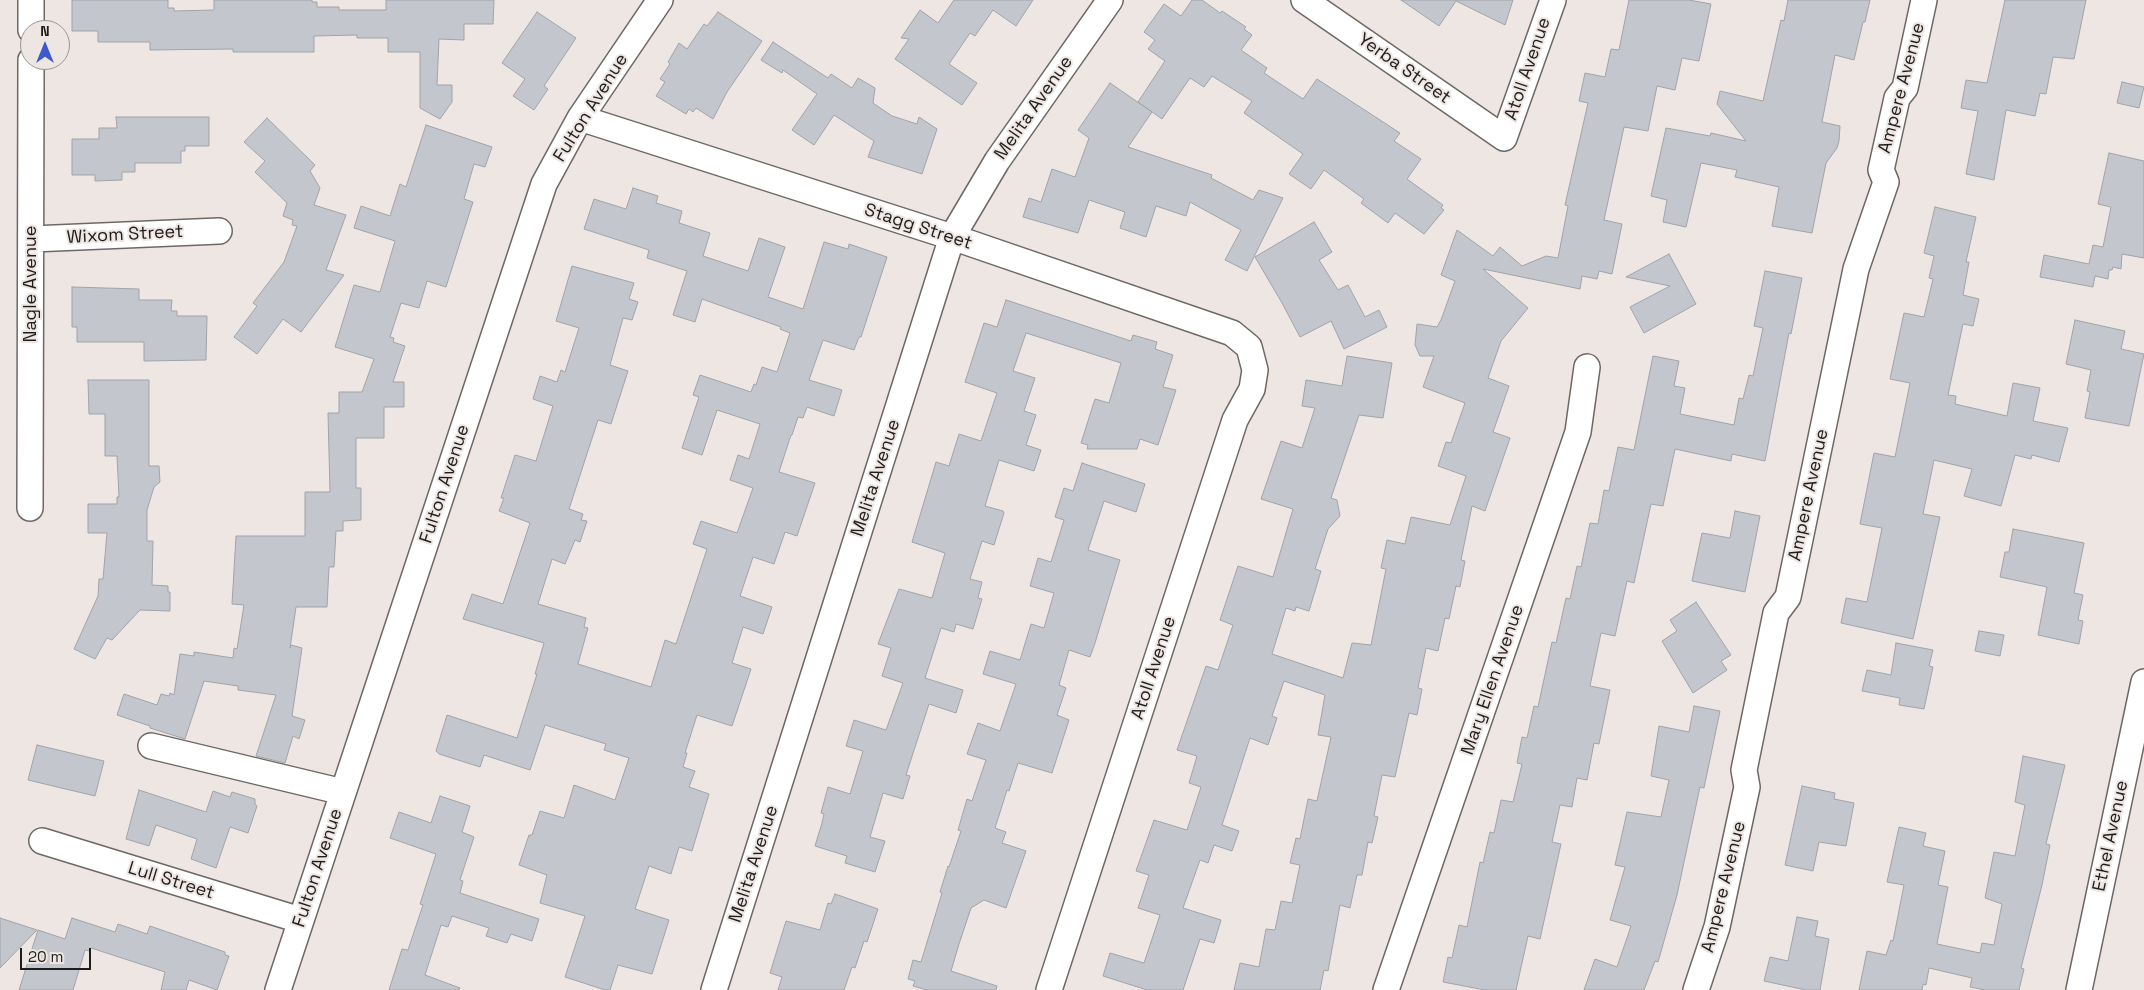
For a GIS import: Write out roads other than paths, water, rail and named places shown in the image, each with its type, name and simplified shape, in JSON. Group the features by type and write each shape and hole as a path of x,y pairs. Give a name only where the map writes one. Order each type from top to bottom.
{"street":[{"path":"31,0 31,20"},
{"name":"Melita Avenue","path":"714,990 952,237 997,161 1110,0"},
{"name":"Yerba Street","path":"1304,0 1504,138"},
{"name":"Atoll Avenue","path":"1504,138 1552,0"},
{"name":"Ampere Avenue","path":"1696,990 1718,927 1746,787 1744,770 1776,613 1788,596 1856,269 1886,182 1881,170 1897,98 1905,88 1924,0"},
{"name":"Fulton Avenue","path":"278,990 544,184 580,118 651,3"},
{"name":"Nagle Avenue","path":"30,508 31,70"},
{"name":"Stagg Street","path":"580,118 952,237 1232,333 1249,347"},
{"name":"Wixom Street","path":"32,239 219,231"},
{"name":"Atoll Avenue","path":"1049,990 1235,420 1252,390 1255,370 1249,347"},
{"name":"Mary Ellen Avenue","path":"1386,990 1578,432 1587,367"},
{"name":"Ethel Avenue","path":"2079,990 2144,682"},
{"path":"151,746 343,792"},
{"name":"Lull Street","path":"42,841 300,920"}]}
